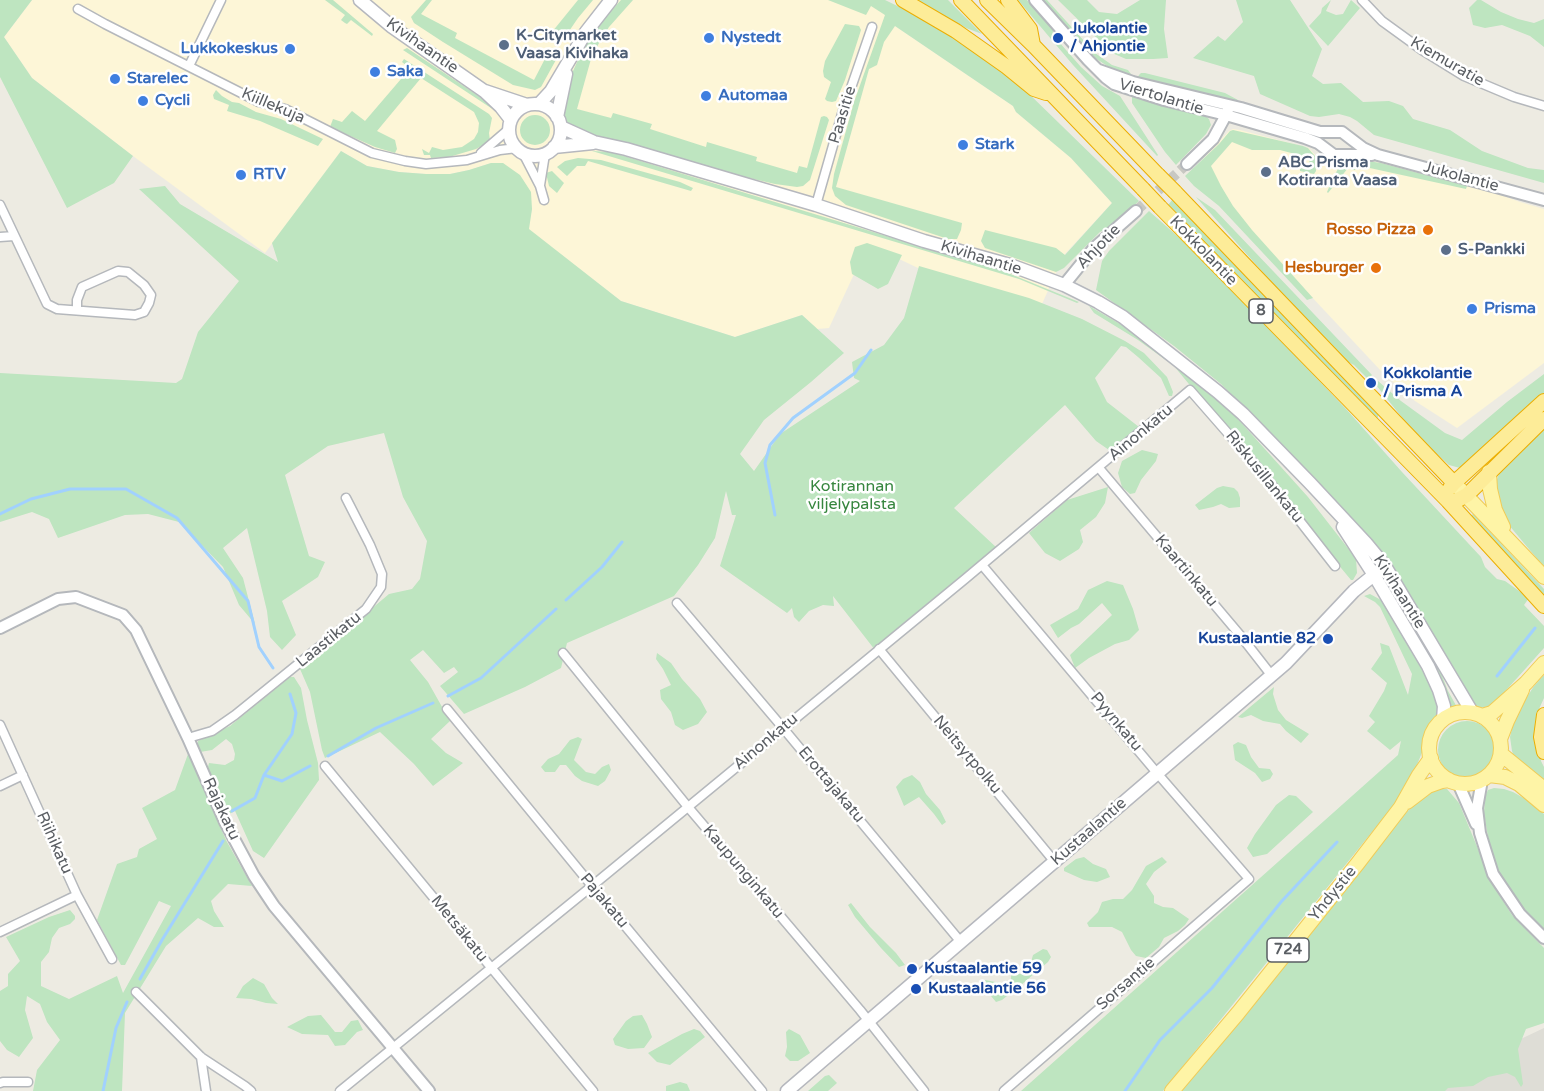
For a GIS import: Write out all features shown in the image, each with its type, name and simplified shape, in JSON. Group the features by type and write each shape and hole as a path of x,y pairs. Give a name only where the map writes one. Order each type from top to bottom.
{"highway":[{"path":"903,0 956,31 1035,89 1054,96"},
{"name":"Kokkolantie","path":"961,0 1448,501 1544,606"},
{"name":"Kokkolantie","path":"987,0 1454,483"},
{"path":"1008,0 1030,28 1033,45"},
{"path":"1544,401 1454,483 1448,492 1448,501 1456,501 1467,495 1544,419"},
{"path":"1544,715 1541,737 1544,752"}],"main road":[{"name":"Kivihaantie","path":"360,0 399,31 484,91 501,107 510,124"},
{"path":"568,64 558,141 549,151 537,155 520,150 511,139 510,124 520,108 533,104 551,91 586,32 610,0"},
{"name":"Kivihaantie","path":"484,91 533,104"},
{"path":"533,104 547,106 559,122"},
{"name":"Kivihaantie","path":"559,122 594,142 626,149 816,205 924,241 1000,262 1064,285 1123,317 1243,414 1366,543 1385,566 1477,714"},
{"name":"Kivihaantie","path":"549,151 594,142"},
{"path":"1490,472 1490,489 1495,510 1507,538"},
{"name":"Kivihaantie","path":"1310,483 1358,548 1428,666 1444,706 1443,720"},
{"name":"Kokkolantie","path":"1454,483 1544,577"},
{"name":"Kustaalantie","path":"787,1091 1272,676 1297,653 1354,591 1385,566"},
{"path":"1477,714 1494,727 1500,739 1501,754 1497,765 1486,777 1474,783 1454,782 1438,771 1431,759 1429,750 1432,733 1437,726 1452,714 1492,713 1526,683 1544,663"},
{"path":"1500,739 1526,683"},
{"path":"1501,754 1544,789"},
{"name":"Yhdystie","path":"1172,1091 1268,975 1401,807 1431,759"},
{"path":"1486,777 1505,777 1519,784 1544,805"},
{"name":"Yhdystie","path":"1401,807 1428,786 1442,781 1454,782"}],"street":[{"path":"189,66 221,0"},
{"name":"Viertolantie","path":"1035,0 1088,60 1114,84 1130,90 1228,110"},
{"name":"Kiemuratie","path":"1362,0 1383,21 1413,44 1464,76 1514,98 1544,106"},
{"name":"Kiillekuja","path":"78,9 259,102 285,109 372,153 426,164 467,160 500,150 520,150"},
{"name":"Paasitie","path":"816,205 842,114 872,27"},
{"path":"1228,110 1320,132 1342,132 1347,137 1349,147 1342,155 1334,155 1318,143 1228,110"},
{"path":"1187,164 1213,139 1228,110"},
{"name":"Kiillekuja","path":"479,155 510,124"},
{"path":"1328,151 1325,146 1326,139 1335,131"},
{"name":"Jukolantie","path":"1347,137 1378,155 1544,200"},
{"path":"520,150 540,186 544,200"},
{"path":"540,186 549,151"},
{"name":"Jukolantie","path":"1342,155 1378,155"},
{"path":"0,205 47,304 57,309 135,315 144,312 151,295 144,285 128,272 118,271 82,287 77,300 77,310"},
{"name":"Ahjotie","path":"1064,285 1094,248 1136,211"},
{"path":"0,237 14,236"},
{"name":"Ainonkatu","path":"340,1091 982,565 1190,390"},
{"name":"Riskusillankatu","path":"1190,390 1260,470 1335,566"},
{"name":"Kaartinkatu","path":"1099,468 1272,676"},
{"name":"Laastikatu","path":"188,738 212,730 236,715 366,609 381,587 382,574 346,498"},
{"name":"Pyynkatu","path":"982,565 1249,879"},
{"name":"Rajakatu","path":"0,628 58,599 76,597 123,615 136,630 225,822 254,876 274,906 429,1091"},
{"name":"Erottajakatu","path":"677,603 960,941"},
{"name":"Neitsytpolku","path":"879,649 1054,861"},
{"name":"Kaupunginkatu","path":"563,653 688,807 869,1021 924,1091"},
{"name":"Pajakatu","path":"447,710 762,1091"},
{"name":"Riihikatu","path":"0,725 77,895 112,959"},
{"name":"Metsäkatu","path":"325,766 593,1091"},
{"path":"0,786 23,775"},
{"path":"1480,833 1478,808 1486,777"},
{"path":"1454,782 1480,833 1492,874 1520,914 1544,938"},
{"name":"Sorsantie","path":"1004,1091 1249,879"},
{"path":"0,932 77,895"},
{"path":"136,992 201,1057 251,1091"},
{"path":"201,1057 206,1091"},
{"path":"0,1083 28,1082"}],"shaded area":[{"path":"32,0 872,0 895,26 1013,106 1016,112 1071,158 1112,203 1064,255 1042,304 920,269 868,244 829,328 817,329 802,315 735,337 621,301 528,229 532,209 491,163 450,174 399,172 367,166 341,151 265,253 32,78 4,37"},
{"path":"1233,129 1309,148 1318,162 1338,166 1354,160 1368,160 1498,194 1544,209 1544,363 1457,428 1415,401 1382,372 1193,170"},
{"path":"1544,1028 1544,1091 1411,1091"}],"green space":[{"path":"0,0 32,0 4,37 32,78 133,156 114,183 67,208 0,77"},
{"path":"325,0 333,0 373,34 372,36 351,20 347,24 341,20 345,15"},
{"path":"426,0 432,0 421,14 457,33 455,38 534,80 548,53 557,58 541,87 535,90 513,85 414,23 411,17"},
{"path":"578,0 593,0 563,40 552,32"},
{"path":"621,0 633,0 600,41 591,59 577,109 611,118 613,113 652,124 650,129 706,147 707,142 757,157 756,161 797,173 799,166 807,168 821,117 824,116 829,120 810,180 803,186 797,187 775,184 715,170 643,147 575,130 568,126 563,110 568,82 591,36"},
{"path":"828,0 885,0 943,28 1023,88 1139,201 1114,225 1100,232 1064,268 1056,272 985,248 981,241 985,230 1056,248 1065,255 1112,203 1071,158 1016,112 1013,106 895,26 884,42 877,65 869,69 836,187 962,223 961,230 957,239 948,239 846,205 835,196 832,188 834,174 854,102 885,15 871,6 866,15"},
{"path":"917,0 948,0 982,34 966,28"},
{"path":"1018,0 1027,0 1054,30 1052,34 1081,67 1102,86 1120,96 1157,156 1073,65"},
{"path":"1042,0 1047,0 1095,53 1112,65 1128,70 1131,74 1129,77 1118,73 1092,56"},
{"path":"1058,0 1087,0 1099,12 1117,14 1140,0 1166,0 1164,29 1168,58 1126,59 1112,53"},
{"path":"1236,0 1290,0 1322,49 1312,76 1323,84 1341,83 1363,102 1389,101 1403,106 1413,119 1450,130 1482,151 1528,168 1544,170 1544,183 1374,135 1350,117 1339,114 1310,116 1260,94 1254,76 1193,58 1218,36 1225,41 1243,22"},
{"path":"1331,0 1326,11 1336,15 1343,14 1351,0 1360,8 1328,46 1309,26"},
{"path":"1477,0 1518,19 1534,23 1544,19 1544,47 1530,36 1502,25 1485,28 1473,25 1469,8"},
{"path":"845,24 859,26 861,30 836,101 827,101 825,99 831,82 824,77 825,61"},
{"path":"407,48 495,107 494,110 403,50"},
{"path":"404,59 489,114 492,118 490,141 476,149 449,157 431,158 430,155 424,155 422,149 429,153 432,147 443,150 462,147 474,139 479,123 474,112 421,78 377,131 395,140 397,149 395,153 375,147 330,127 333,119 342,122 352,111 365,121 407,72 407,66 402,62"},
{"path":"1141,73 1225,93 1238,100 1239,103 1137,79"},
{"path":"216,90 232,102 281,119 323,139 318,146 260,121 227,111 229,105 214,99 213,95"},
{"path":"1132,95 1203,114 1209,119 1211,125 1206,134 1176,165 1132,103"},
{"path":"535,115 546,119 550,130 546,141 535,145 524,141 520,130 524,119"},
{"path":"1233,130 1303,146 1315,156 1316,171 1314,174 1300,171 1300,168 1308,169 1310,158 1280,150 1252,150 1232,142 1211,166 1233,206 1313,298 1307,300 1219,206 1185,176"},
{"name":"Kotirannan viljelypalsta","path":"341,151 367,166 426,174 450,174 491,163 503,163 520,175 531,192 532,209 529,229 621,301 735,337 802,315 844,353 764,420 740,454 754,471 780,434 860,381 854,378 852,362 884,345 904,318 919,266 1029,298 1082,319 1125,341 1144,353 1167,377 1173,392 1172,396 1169,396 1161,378 1126,347 1121,346 1095,378 1107,402 1139,427 1109,450 1096,441 1065,405 954,508 997,548 875,650 833,596 834,606 823,605 809,611 799,622 794,617 792,608 787,613 720,566 736,515 732,515 726,491 715,538 674,596 567,643 561,668 464,714 440,686 458,672 454,667 444,673 423,650 410,660 428,682 450,721 431,739 446,753 463,763 433,786 414,764 380,732 325,758 310,692 300,669 389,594 412,589 420,579 427,541 403,497 384,433 328,446 285,475 309,556 325,562 318,577 282,601 296,635 282,650 270,637 267,611 247,528 223,548 243,578 255,624 239,605 223,567 179,522 148,514 125,515 58,538 49,519 32,512 0,522 0,373 176,383 182,379 198,332 239,281 139,189 165,186 180,204 278,262 272,243"},
{"path":"592,151 611,152 996,268 1079,302 1019,279"},
{"path":"578,158 601,160 680,182 693,188 691,191 588,161 585,166 577,166 567,176 557,167 565,161"},
{"path":"1354,161 1381,163 1467,186 1466,189 1356,165 1355,170 1348,168 1328,193 1339,167"},
{"path":"552,171 564,183 557,193 549,186 546,173"},
{"path":"1196,197 1215,210 1372,375 1368,379 1354,365 1346,361 1298,312"},
{"path":"1173,199 1378,413 1378,418 1354,398 1168,205"},
{"path":"1149,211 1201,257 1347,410 1481,557 1485,567 1497,579 1505,581 1529,598 1524,605 1544,626 1544,648 1492,706 1477,708 1471,704 1456,684 1428,625 1364,531 1221,384 1174,346 1096,290 1102,261"},
{"path":"867,243 902,255 888,284 878,289 852,274 850,262 855,247"},
{"path":"1089,306 1134,332 1185,371 1237,418 1308,497 1354,556 1357,573 1353,580 1174,366 1094,313"},
{"path":"1544,374 1544,396 1470,462 1460,468 1449,465 1416,435 1376,385 1378,381 1445,433 1462,440"},
{"path":"1544,426 1544,567 1503,518 1495,485 1501,468"},
{"path":"1142,450 1158,454 1156,461 1141,480 1135,493 1130,494 1122,487 1118,473 1122,461"},
{"path":"1223,486 1234,488 1238,492 1240,507 1229,508 1221,504 1199,510 1195,505"},
{"path":"1108,487 1105,503 1096,517 1080,530 1083,542 1079,549 1060,561 1045,553 1029,533 1067,500"},
{"path":"1473,514 1544,589 1544,597 1469,518"},
{"path":"1107,581 1123,585 1139,630 1129,640 1115,644 1075,668 1070,655 1112,615 1102,603 1079,624 1058,638 1050,625 1078,609 1088,590"},
{"path":"1370,594 1381,600 1393,612 1417,654 1437,698 1438,713 1417,765 1397,801 1163,1091 1021,1091 1398,755 1401,741 1390,750 1367,731 1375,722 1369,716 1387,683 1371,669 1382,653 1380,643 1389,646 1408,695 1412,674 1380,607 1364,596"},
{"path":"1414,626 1437,663 1458,709 1451,712 1447,698 1412,628"},
{"path":"657,653 671,663 700,699 707,712 698,724 683,730 675,725 671,712 661,699 660,690 671,685 656,659"},
{"path":"1544,675 1544,698 1539,709 1537,728 1541,761 1544,767 1544,782 1515,759 1510,737 1520,708"},
{"path":"290,677 294,677 301,688 318,763 319,780 264,858 253,851 235,811 217,820 252,886 228,884 211,901 224,927 214,927 198,918 166,946 125,1013 122,1091 33,1091 37,1070 60,1040 47,1022 40,1004 27,996 25,1010 33,1038 19,1057 7,1050 0,1041 0,991 8,986 8,974 20,961 6,937 70,910 75,919 70,924 59,928 52,938 49,952 41,962 41,986 69,999 117,976 123,993 171,906 159,901 125,965 121,965 97,920 117,864 137,857 139,849 157,839 142,808 175,790 188,754 209,795 212,779 209,763 225,765 234,760 235,754 232,744 226,739 212,750 200,752 197,746 198,741 230,726"},
{"path":"1274,687 1273,694 1278,710 1286,720 1309,734 1301,743 1280,724 1263,721 1251,715 1238,717"},
{"path":"1461,721 1473,721 1488,729 1496,744 1496,756 1488,771 1473,779 1461,779 1446,771 1438,756 1438,744 1446,729"},
{"path":"578,737 582,739 574,760 586,772 595,774 609,764 611,770 605,781 598,786 582,781 566,765 560,765 555,772 545,772 541,767 548,759 559,754 570,740"},
{"path":"1238,742 1246,745 1259,768 1270,769 1273,774 1270,779 1262,782 1255,773 1235,760 1233,745"},
{"path":"912,775 920,782 926,794 940,810 946,822 942,825 919,797 904,806 896,787 903,779"},
{"path":"1494,788 1513,792 1529,801 1544,814 1544,931 1527,914 1502,878 1490,849 1484,813 1485,796 1488,790"},
{"path":"1437,789 1447,789 1459,803 1493,885 1512,915 1544,948 1544,1023 1526,1029 1518,1049 1523,1084 1521,1087 1515,1077 1507,1073 1488,1077 1473,1086 1448,1088 1445,1091 1179,1091 1405,814 1420,798"},
{"path":"1289,795 1296,796 1313,812 1267,854 1253,857 1247,848 1255,834 1276,805"},
{"path":"1084,857 1093,864 1106,869 1110,877 1097,882 1084,880 1064,871 1064,868 1076,859"},
{"path":"1162,857 1167,862 1154,872 1146,884 1154,896 1154,903 1173,908 1189,919 1178,931 1164,938 1159,947 1146,958 1136,956 1122,932 1112,927 1089,927 1087,923 1098,912 1102,902 1123,899 1132,890 1146,866"},
{"path":"851,903 905,965 899,967 881,948 855,917 848,905"},
{"path":"1043,949 1047,950 1051,957 1048,962 1002,1000 996,1002 985,980 1011,983 1011,973 1021,974 1027,970 1033,955"},
{"path":"253,978 264,984 278,1004 236,998 243,986"},
{"path":"321,1015 335,1032 342,1032 351,1021 358,1020 363,1030 357,1032 345,1045 335,1046 328,1035 302,1034 287,1027 308,1016"},
{"path":"642,1015 652,1037 644,1048 628,1049 615,1045 613,1039 626,1021 633,1016"},
{"path":"694,1029 700,1031 705,1037 670,1065 657,1062 648,1053 682,1034"},
{"path":"789,1029 800,1035 810,1053 798,1061 790,1061 785,1056 786,1032"},
{"path":"829,1075 837,1083 828,1091 808,1091 825,1076"},
{"path":"680,1082 687,1084 690,1091 666,1091 666,1086"}],"waterway":[{"path":"775,515 765,463 770,445 793,418 855,373 871,350"},
{"path":"0,514 31,499 70,489 126,489 177,518 248,601 259,647 273,668"},
{"path":"566,600 602,567 622,542"},
{"path":"448,696 481,678 556,609"},
{"path":"1497,676 1535,628"},
{"path":"232,811 255,798 264,775 292,734 296,713 290,694"},
{"path":"328,756 376,728 433,703"},
{"path":"264,775 282,781 310,766"},
{"path":"140,979 223,841"},
{"path":"1125,1091 1160,1040 1212,988 1281,902 1337,842"},
{"path":"103,1091 116,1028 127,1002"}],"tunnel":[{"path":"1136,211 1187,164"}],"place":[{"name":"Nystedt","path":"709,38"},
{"name":"Jukolantie / Ahjontie","path":"1058,38"},
{"name":"K-Citymarket Vaasa Kivihaka","path":"504,45"},
{"name":"Lukkokeskus","path":"290,49"},
{"name":"Saka","path":"375,72"},
{"name":"Starelec","path":"115,79"},
{"name":"Automaa","path":"706,96"},
{"name":"Cycli","path":"143,101"},
{"name":"Stark","path":"963,145"},
{"name":"ABC Prisma Kotiranta Vaasa","path":"1266,172"},
{"name":"RTV","path":"241,175"},
{"name":"Rosso Pizza","path":"1428,230"},
{"name":"S-Pankki","path":"1446,250"},
{"name":"Hesburger","path":"1376,268"},
{"name":"Prisma","path":"1472,309"},
{"name":"Kokkolantie / Prisma A","path":"1371,383"},
{"name":"Kustaalantie 82","path":"1328,639"},
{"name":"Kustaalantie 59","path":"912,969"},
{"name":"Kustaalantie 56","path":"916,989"}]}
